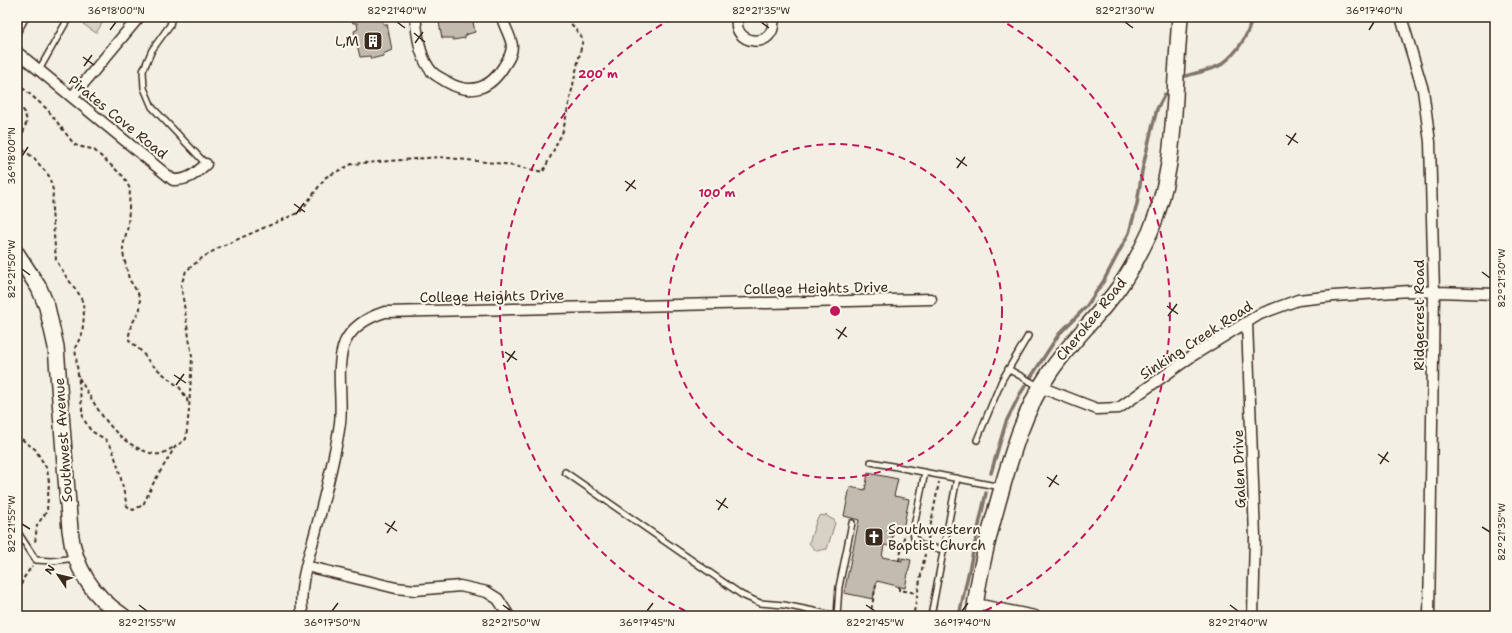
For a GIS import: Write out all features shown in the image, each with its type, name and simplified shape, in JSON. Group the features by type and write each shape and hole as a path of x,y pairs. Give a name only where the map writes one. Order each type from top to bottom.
{"main road":[{"name":"Cherokee Road","path":"975,610 987,545 1002,487 1018,438 1040,387 1061,356 1120,286 1138,256 1159,209 1166,185 1172,145 1180,17"},
{"name":"Southwest Avenue","path":"17,254 39,288 47,307 56,347 70,530 76,558 86,580 95,593 123,616"}],"street":[{"path":"72,97 139,17"},
{"path":"415,17 421,54 432,72 456,87 470,90 480,88 491,83 511,54 512,44 502,17"},
{"path":"738,17 737,28 740,34 746,39 753,41 767,37 772,32 774,25 773,17"},
{"name":"Ridgecrest Road","path":"1401,17 1424,90 1430,142 1434,293 1429,616"},
{"name":"Pirates Cove Road","path":"17,52 173,180 191,178 206,164"},
{"name":"Sinking Creek Road","path":"1040,387 1097,409 1119,408 1192,356 1260,314 1298,300 1334,296 1403,292 1495,294"},
{"name":"College Heights Drive","path":"303,616 301,598 306,566 332,467 338,433 341,405 341,357 344,343 348,335 358,325 370,317 385,312 931,299"},
{"name":"Galen Drive","path":"1247,322 1255,537 1253,616"},
{"path":"306,566 396,588 415,590 460,586 487,592 498,599 509,616"},
{"path":"975,610 1034,616"}],"lane":[{"path":"17,32 26,17"},
{"path":"39,70 69,17"},
{"path":"172,17 170,25 152,50 143,71 144,88 152,107 206,164"},
{"path":"977,440 1008,369 1028,336"},
{"path":"1008,369 1040,387"},
{"path":"871,462 1002,487"},
{"path":"565,472 742,595 760,603 837,616 840,587 852,523"},
{"path":"925,472 913,531 914,537 920,545 944,550"},
{"path":"931,616 958,478"},
{"path":"17,531 36,560 52,561 76,558"}],"path":[{"path":"78,376 98,410 111,428 123,440 151,453 160,454 175,447 186,439 192,357 181,285 186,271 220,247 300,212 326,177 352,164 440,157 504,164 543,172 563,131 583,39 566,17"},
{"path":"17,83 47,109 74,144 80,148 94,150 124,176 127,181 130,189 130,209 123,253 129,279 138,293 140,301 140,309 131,326 129,340 142,352 150,363 180,388 187,399 189,410"},
{"path":"17,105 24,111 28,122 22,136 22,149 34,158 49,176 53,190 52,210 56,260 65,275 80,294 83,303 84,316 82,334 75,348 83,418 91,431 105,439 112,448 127,506 132,510 143,505 154,482 175,447"},
{"path":"17,434 35,449 47,469 49,482 47,511 37,525 35,549 36,560 23,579 17,598"},
{"path":"926,547 941,475"},
{"path":"899,561 906,528"},
{"path":"892,540 908,543 911,547"},
{"path":"914,612 925,554 919,552"},
{"path":"870,616 876,586"},
{"path":"900,587 899,590 917,593"}],"shaded area":[{"path":"87,17 106,17 96,33 83,24"},
{"path":"826,514 834,520 835,523 827,549 816,551 809,543 817,519 821,515 825,516"}],"building":[{"name":"L,M","path":"351,17 382,17 383,24 387,24 392,50 383,54 383,56 371,59 370,56 360,57 354,31 358,29 357,23 353,23"},
{"path":"438,17 472,17 475,32 465,35 465,38 453,40 453,38 442,38"},
{"name":"Southwestern Baptist Church","path":"868,473 898,479 894,496 909,499 903,529 888,526 887,533 893,535 890,546 884,545 882,557 902,561 902,558 911,560 905,588 877,581 873,599 844,593 859,520 844,516 850,487 865,490"}],"waterway":[{"path":"1186,76 1215,68 1233,55 1242,43 1252,17"},
{"path":"991,473 1006,422 1020,394 1059,334 1086,307 1103,282 1129,233 1137,204 1142,171 1150,136 1157,109 1165,94"},
{"path":"959,616 986,493"}],"place":[{"name":"L,M","path":"373,41"},
{"name":"Southwestern Baptist Church","path":"874,537"}]}
